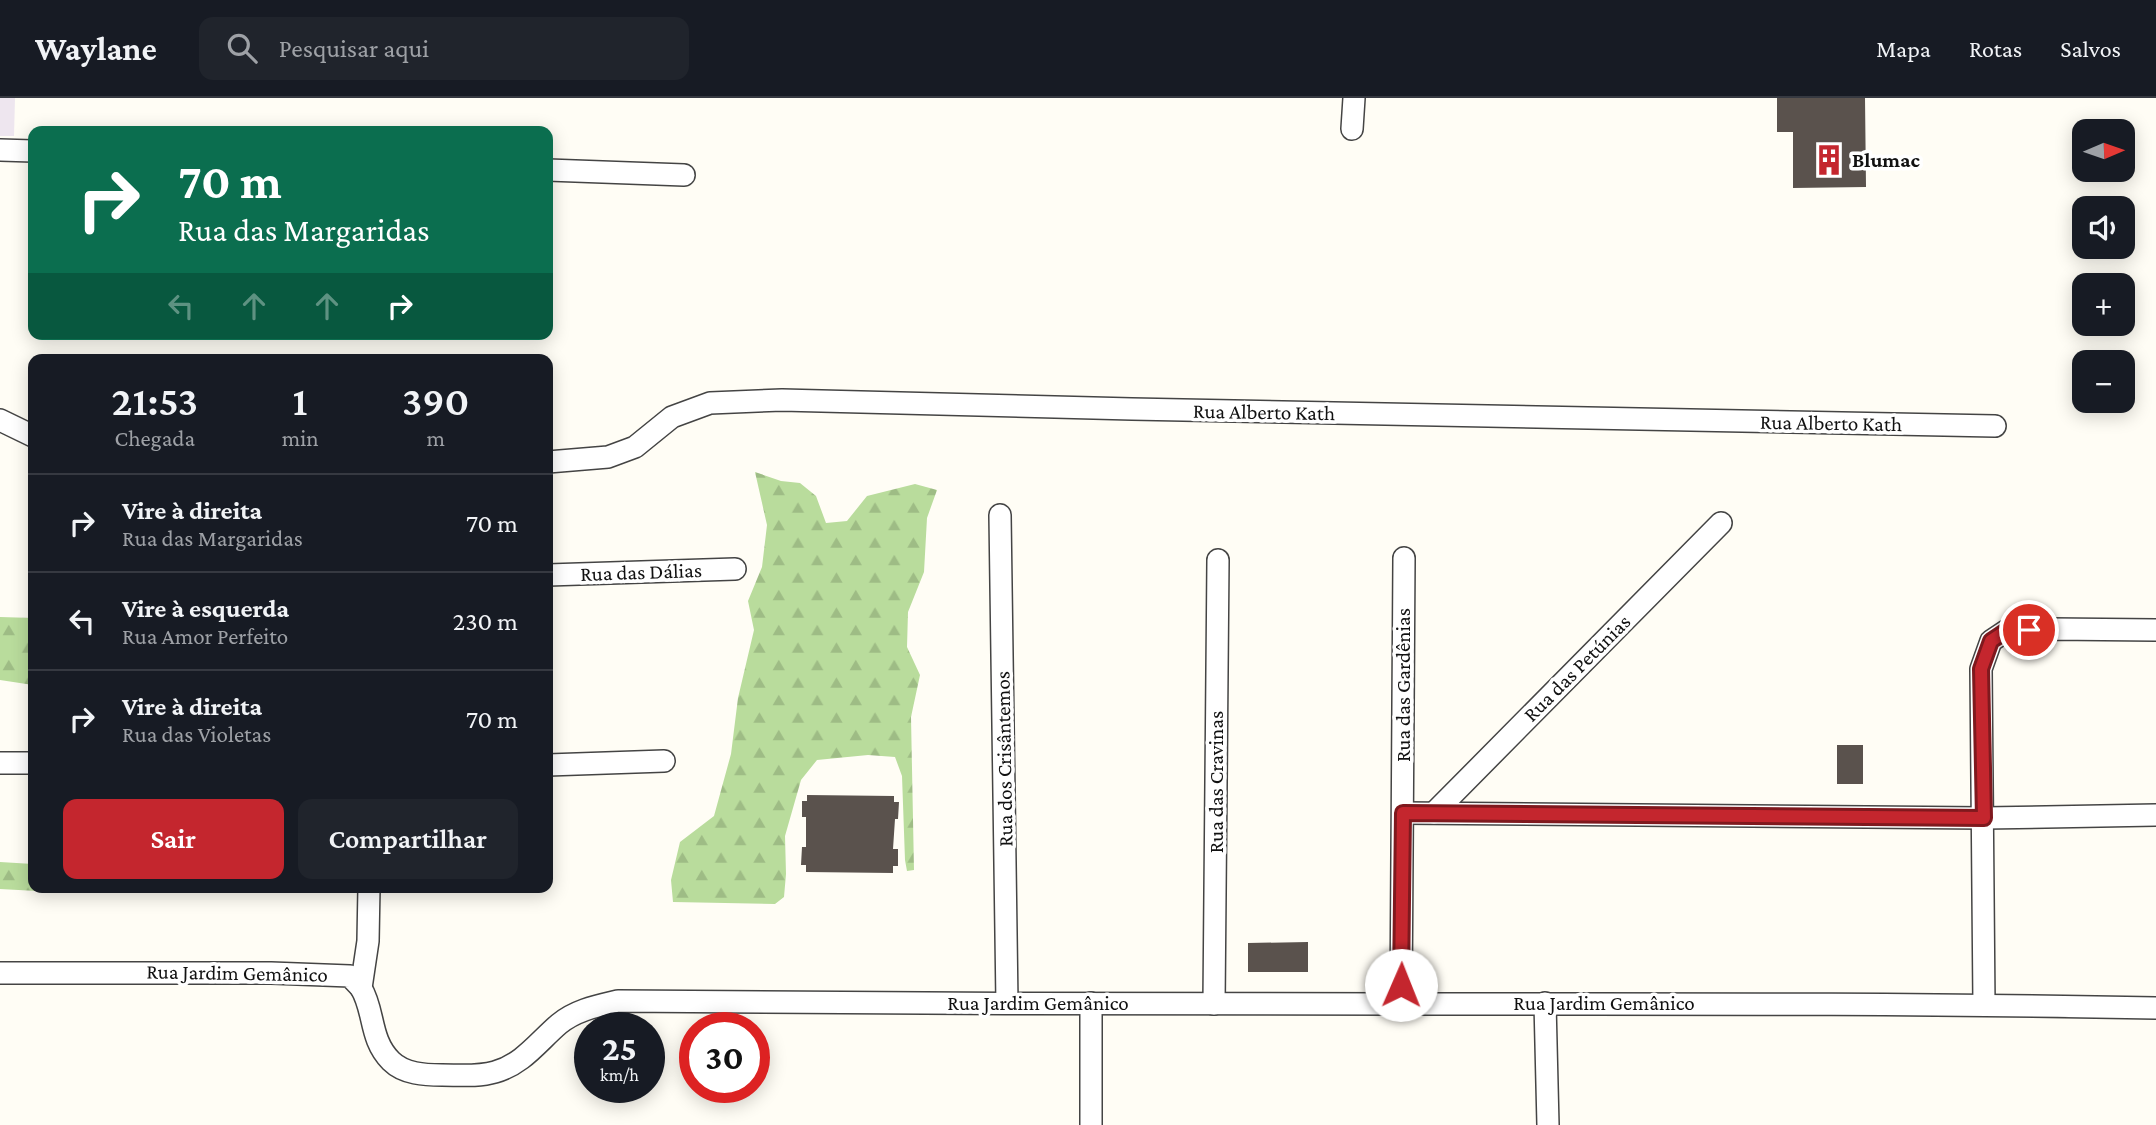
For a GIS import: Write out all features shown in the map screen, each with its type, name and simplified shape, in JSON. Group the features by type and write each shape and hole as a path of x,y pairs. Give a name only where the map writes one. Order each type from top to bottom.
{"street":[{"path":"1352,129 1354,98"},
{"path":"0,150 28,151"},
{"path":"553,170 684,175"},
{"name":"Rua Alberto Kath","path":"553,462 608,457 635,447 672,417 710,403 782,400 1132,410 1995,426"},
{"path":"0,420 28,434"},
{"name":"Rua dos Crisântemos","path":"1000,515 1007,1003"},
{"name":"Rua das Petúnias","path":"1434,813 1721,523"},
{"name":"Rua das Gardênias","path":"1401,1004 1404,558"},
{"name":"Rua das Cravinas","path":"1214,1004 1218,561"},
{"name":"Rua das Dálias","path":"553,575 735,569"},
{"path":"1984,1005 1981,669 1991,641 2006,631 2156,630"},
{"path":"553,765 664,761"},
{"path":"0,763 28,763"},
{"path":"1403,813 1984,818 2156,816"},
{"path":"361,988 368,941 369,893"},
{"name":"Rua Jardim Gemânico","path":"0,972 350,976 361,988 381,1048 393,1063 410,1072 427,1075 495,1072 532,1051 560,1023 586,1008 618,1001 1545,1003 2156,1008"},
{"path":"1091,1003 1091,1125"},
{"path":"1545,1003 1548,1125"}],"shaded area":[{"path":"0,98 15,98 14,136 0,136"}],"green space":[{"path":"755,472 781,481 800,483 816,496 826,523 847,521 867,496 915,484 937,490 927,518 924,572 908,612 907,647 920,675 911,717 914,870 907,871 905,860 902,776 895,757 868,755 817,760 801,780 785,836 784,897 775,904 673,902 671,880 680,842 714,816 731,754 738,698 754,630 748,601 762,567 767,525"},
{"path":"0,617 28,618 28,684 0,680"},
{"path":"0,862 28,864 28,891 0,889"}],"building":[{"name":"Blumac","path":"1777,98 1865,98 1866,187 1793,188 1793,132 1777,132"},
{"path":"1837,745 1863,745 1863,784 1837,784"},
{"path":"807,795 894,796 894,802 899,802 893,849 898,849 898,866 893,866 893,873 806,872 806,865 801,865 802,847 806,847 806,817 802,817 802,801 807,801"},
{"path":"1308,942 1308,972 1248,972 1248,943"}],"place":[{"name":"Blumac","path":"1829,160"}],"route":[{"path":"1401,985 1403,813 1984,818 1981,669 1991,641 2006,631 2029,630"}]}
